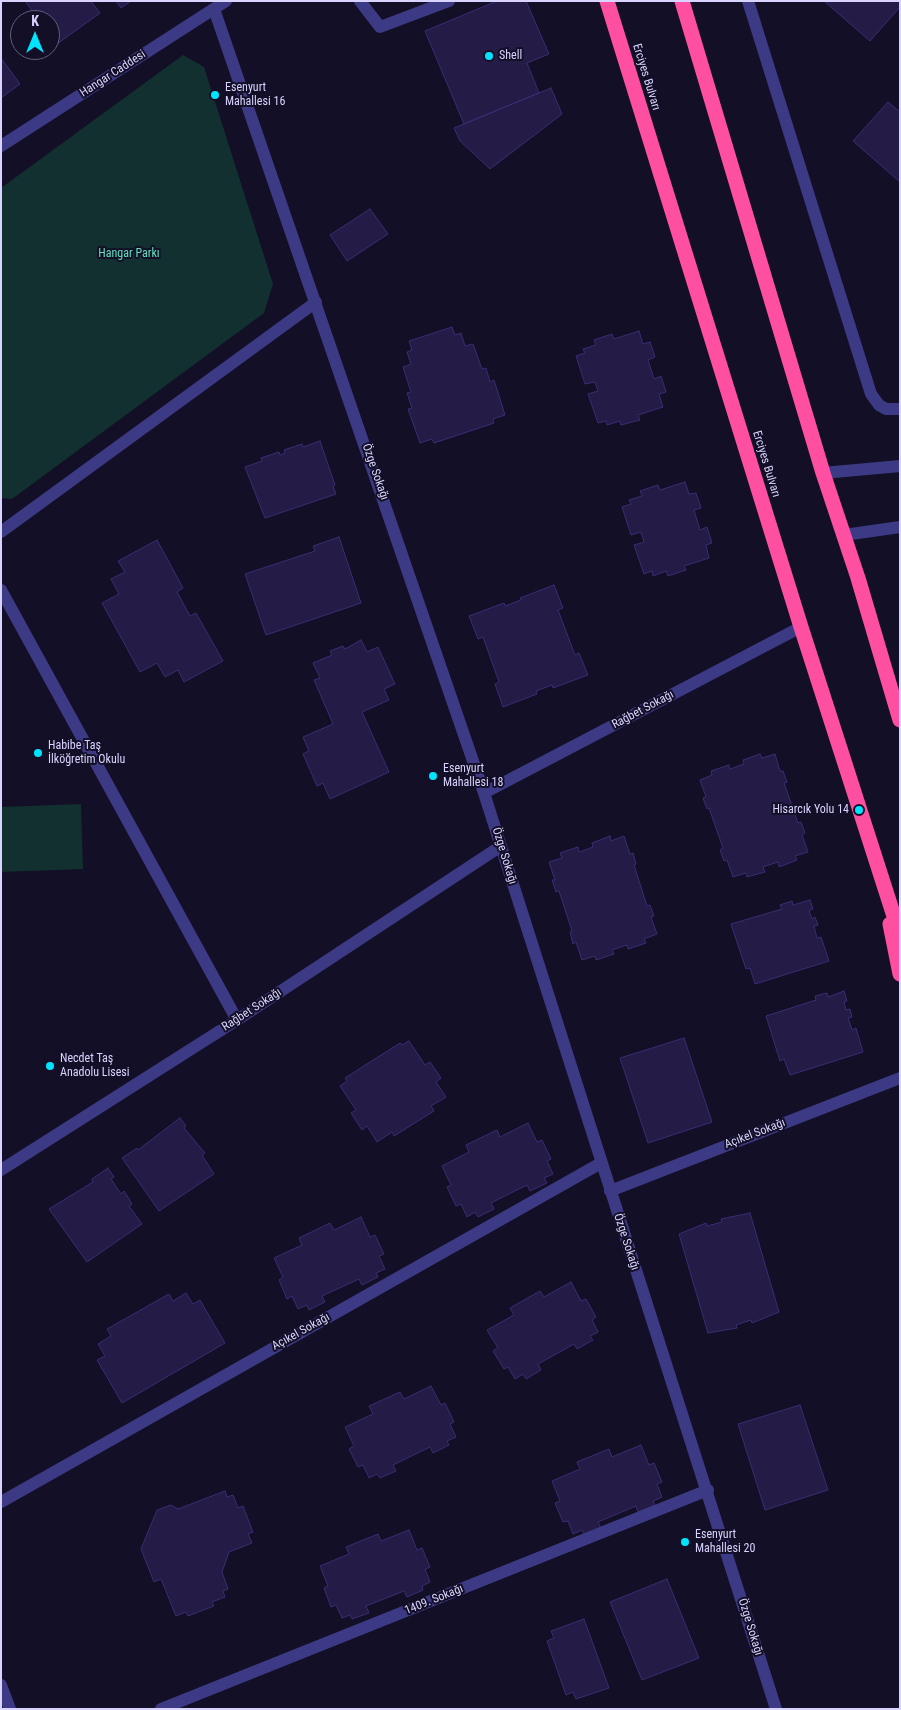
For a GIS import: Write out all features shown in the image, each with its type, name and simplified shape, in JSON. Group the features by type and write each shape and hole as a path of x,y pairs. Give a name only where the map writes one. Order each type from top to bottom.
{"highway":[{"name":"Erciyes Bulvarı","path":"607,1 801,627 900,935"},
{"path":"682,1 823,473 844,535 900,720"},
{"path":"881,879 900,974"}],"street":[{"name":"Hangar Caddesi","path":"1,146 226,1"},
{"path":"360,1 380,27 449,1"},
{"path":"748,1 872,394 879,405 886,408 900,409"},
{"name":"Özge Sokağı","path":"214,9 484,793 601,1163 708,1490 776,1709"},
{"path":"1,532 316,302"},
{"path":"823,473 900,466"},
{"path":"844,535 900,527"},
{"path":"1,590 237,1020"},
{"name":"Rağbet Sokağı","path":"484,793 801,627"},
{"name":"Rağbet Sokağı","path":"1,1170 237,1020 501,846"},
{"name":"Açıkel Sokağı","path":"610,1191 900,1078"},
{"name":"Açıkel Sokağı","path":"1,1502 601,1163"},
{"name":"1409. Sokağı","path":"161,1709 708,1490"},
{"path":"1,1686 10,1709"}],"green space":[{"name":"Hangar Parkı","path":"183,55 204,67 273,284 264,313 12,499 1,498 1,188"},
{"path":"81,804 83,869 1,872 1,807"}],"building":[{"path":"25,1 91,1 100,13 60,42 60,10 32,10"},
{"path":"116,1 131,1 121,8"},
{"path":"497,1 526,1 549,54 527,63 539,93 464,124 425,31"},
{"path":"824,1 900,1 900,7 870,41"},
{"path":"1,58 20,84 1,98"},
{"path":"551,88 562,114 490,169 460,141 454,128"},
{"path":"888,102 900,112 900,182 853,141"},
{"path":"370,209 388,234 347,261 330,235"},
{"path":"452,327 455,335 461,333 465,346 473,344 482,369 486,368 490,382 494,380 505,415 493,419 494,423 434,443 432,439 420,443 408,409 412,408 407,393 411,392 403,367 411,364 407,352 412,350 409,341"},
{"path":"639,331 643,344 650,342 655,357 648,360 654,379 661,376 666,392 659,394 663,407 638,415 640,420 621,425 620,421 607,425 606,421 598,423 588,394 598,391 595,382 585,384 576,356 585,353 583,349 596,345 594,340 612,334 614,339"},
{"path":"320,441 335,485 333,486 336,494 265,518 245,467 262,461 261,458 279,452 280,455 285,453 284,450 302,444 303,447"},
{"path":"685,482 689,494 696,493 701,508 694,510 700,530 707,527 712,543 706,545 709,558 684,566 686,570 668,576 666,571 653,576 652,571 644,574 634,545 644,542 641,532 631,535 622,507 631,504 629,500 642,496 640,491 658,485 660,490"},
{"path":"339,537 361,603 266,635 245,574 315,551 313,546"},
{"path":"157,540 183,588 177,592 190,616 196,613 223,661 184,682 178,670 165,677 157,663 140,672 102,603 119,594 111,579 125,572 118,561"},
{"path":"554,585 563,608 558,610 575,655 579,653 588,675 553,688 552,685 536,691 537,694 503,707 495,684 499,682 483,637 478,639 469,616 504,603 505,606"},
{"path":"361,640 367,652 378,647 395,684 384,689 389,700 362,712 389,772 330,799 323,783 317,786 303,754 309,751 303,737 333,724 314,680 320,678 313,663 332,655 330,651 343,646 345,649"},
{"path":"760,754 762,758 775,754 780,771 783,771 787,782 784,783 798,823 801,822 805,833 802,835 808,852 795,856 797,860 779,867 778,862 763,867 765,872 747,877 746,873 733,877 727,860 724,861 720,850 723,848 709,808 707,809 703,798 706,797 700,780 712,775 711,771 729,765 730,769 744,764 743,760"},
{"path":"610,836 611,841 624,836 630,854 633,853 636,864 634,865 647,906 650,905 654,916 651,917 657,934 644,939 646,943 628,949 627,945 612,950 614,954 596,960 595,956 582,960 576,942 573,944 570,932 572,931 559,891 556,892 552,880 555,880 549,862 562,858 560,853 578,847 579,852 593,847 592,843"},
{"path":"810,900 813,909 809,911 812,919 815,917 818,925 814,926 817,938 821,937 829,961 755,984 750,968 746,969 731,924 782,909 780,905 792,901 793,905"},
{"path":"844,991 847,1001 844,1002 846,1010 850,1009 852,1017 848,1018 852,1030 856,1028 863,1052 790,1075 784,1059 780,1061 766,1016 816,1000 815,996 827,993 828,997"},
{"path":"684,1038 712,1122 648,1143 620,1058"},
{"path":"409,1041 425,1065 430,1062 441,1078 436,1082 446,1097 431,1106 434,1111 394,1136 392,1132 377,1142 367,1126 362,1130 351,1113 356,1110 340,1086 347,1081 345,1078 400,1043 402,1045"},
{"path":"180,1118 186,1126 184,1128 205,1153 202,1155 214,1174 159,1211 122,1158 137,1148 138,1150"},
{"path":"528,1123 537,1142 542,1140 551,1159 547,1161 553,1174 544,1178 547,1183 530,1191 527,1185 491,1203 494,1209 478,1217 475,1212 467,1217 461,1204 456,1206 447,1187 451,1185 442,1166 469,1152 466,1145 497,1130 500,1137"},
{"path":"108,1168 114,1177 111,1179 121,1194 124,1191 132,1204 129,1206 142,1224 87,1262 49,1209 93,1182 92,1179"},
{"path":"750,1213 779,1312 752,1323 751,1320 736,1325 737,1328 708,1333 679,1234 706,1223 707,1226 722,1222 721,1219"},
{"path":"361,1217 370,1237 375,1235 384,1254 379,1256 385,1269 376,1273 378,1277 362,1285 359,1279 322,1296 325,1302 309,1310 307,1305 298,1309 292,1296 287,1299 279,1280 283,1277 274,1258 302,1245 299,1238 330,1223 334,1230"},
{"path":"571,1282 581,1301 586,1299 596,1317 592,1320 598,1332 590,1336 593,1340 577,1349 574,1344 538,1364 541,1370 526,1379 523,1374 515,1379 508,1367 504,1369 493,1351 498,1348 487,1330 514,1315 510,1308 540,1291 544,1297"},
{"path":"186,1293 193,1304 200,1300 225,1343 122,1403 97,1360 105,1356 98,1344 111,1336 107,1329 169,1294 173,1301"},
{"path":"431,1386 441,1405 445,1403 454,1422 450,1424 456,1437 447,1441 449,1445 433,1453 430,1447 393,1465 396,1471 380,1478 377,1474 369,1478 363,1465 358,1467 349,1449 354,1446 345,1427 373,1414 369,1406 400,1392 404,1399"},
{"path":"800,1405 828,1490 765,1510 738,1424"},
{"path":"641,1445 649,1465 654,1463 662,1482 657,1484 662,1497 653,1501 655,1505 638,1512 636,1506 598,1522 601,1528 584,1534 582,1530 573,1534 568,1521 563,1522 555,1503 560,1501 552,1481 580,1469 577,1462 609,1449 612,1457"},
{"path":"225,1491 227,1497 233,1495 238,1508 243,1506 253,1532 248,1534 252,1543 229,1552 222,1572 228,1589 223,1591 225,1597 212,1602 214,1606 188,1616 186,1612 176,1616 161,1579 154,1582 141,1549 157,1510 171,1505 178,1509"},
{"path":"409,1530 417,1550 422,1548 430,1567 425,1569 430,1582 422,1586 423,1590 407,1597 404,1591 366,1606 369,1613 352,1619 350,1615 342,1618 336,1605 331,1607 324,1588 328,1586 320,1566 349,1554 346,1547 378,1534 381,1541"},
{"path":"667,1579 699,1658 642,1680 610,1602"},
{"path":"584,1619 609,1688 576,1699 573,1692 566,1695 547,1641 554,1638 551,1631"}],"place":[{"name":"Shell","path":"489,56"},
{"name":"Esenyurt Mahallesi 16","path":"215,95"},
{"name":"Habibe Taş İlköğretim Okulu","path":"38,753"},
{"name":"Esenyurt Mahallesi 18","path":"433,776"},
{"name":"Hisarcık Yolu 14","path":"859,810"},
{"name":"Necdet Taş Anadolu Lisesi","path":"50,1066"},
{"name":"Esenyurt Mahallesi 20","path":"685,1542"}]}
